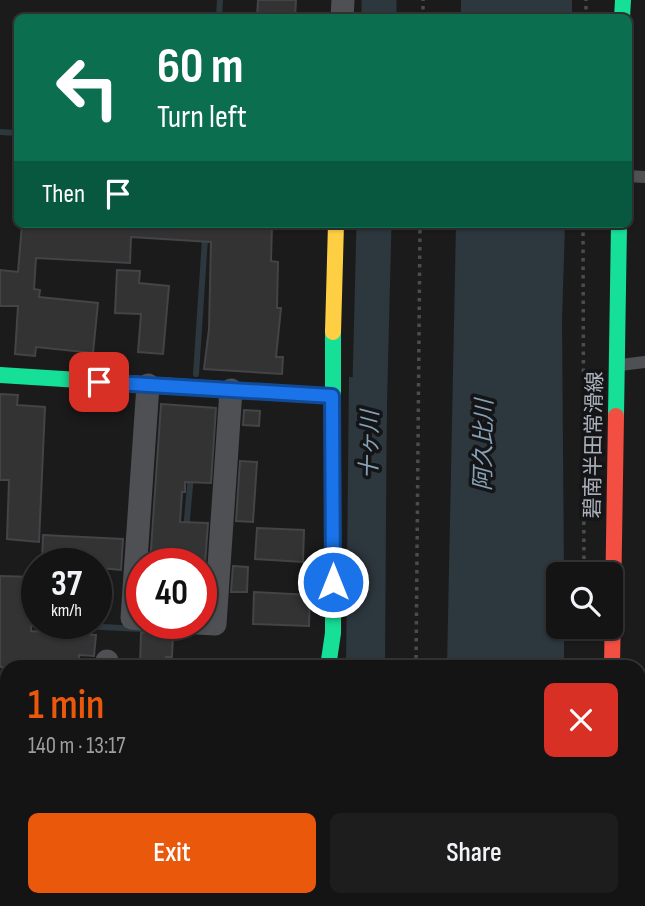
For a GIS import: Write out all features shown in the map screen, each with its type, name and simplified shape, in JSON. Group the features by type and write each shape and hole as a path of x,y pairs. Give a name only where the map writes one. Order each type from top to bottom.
{"street":[{"path":"329,660 333,633 332,396 336,228"},
{"name":"碧南半田常滑線","path":"612,660 619,228"},
{"path":"0,375 332,396"},
{"path":"137,548 148,386"},
{"path":"217,595 231,390"}],"lane":[{"path":"616,365 645,362"}],"path":[{"path":"416,660 420,228"},
{"path":"583,228 584,562"}],"water":[{"path":"461,0 572,0 572,14 461,14"},
{"name":"阿久比川","path":"456,228 565,228 562,321 564,562 546,562 546,639 564,639 564,660 447,660"},
{"path":"349,377 387,379 385,660 346,660"}],"building":[{"path":"258,0 296,0 295,14 257,14"},
{"path":"22,228 272,228 271,261 278,262 277,308 281,308 276,357 283,357 282,374 204,369 209,329 211,242 131,237 130,263 36,258 34,289 40,290 39,297 98,303 93,353 36,347 35,356 15,354 18,306 0,306 0,270 18,272"},
{"path":"117,270 140,271 139,283 169,286 163,354 138,352 141,314 115,313"},
{"path":"0,394 18,395 17,405 45,407 39,542 7,539 9,480 0,480"},
{"path":"161,404 216,408 211,483 185,482 185,492 182,492 180,522 208,523 206,548 151,548"},
{"path":"244,410 260,411 259,426 243,425"},
{"path":"240,461 257,462 253,522 236,521"},
{"path":"257,528 304,530 303,562 255,559"},
{"path":"43,535 123,539 121,570 112,569 112,548 42,548"},
{"path":"233,566 248,567 247,592 231,592"},
{"path":"0,576 21,577 21,639 96,639 94,656 79,655 79,660 0,660"},
{"path":"254,592 310,595 309,626 253,624"},
{"path":"141,639 173,639 172,657 166,657 166,660 140,660"}],"waterway":[{"path":"219,14 220,0"},
{"name":"十ヶ川","path":"379,0 379,14"},
{"path":"0,132 14,133"},
{"path":"196,374 206,228"},
{"name":"十ヶ川","path":"369,423 374,228"},
{"path":"186,530 191,475"},
{"path":"112,627 126,628"}],"traffic: fast":[{"path":"622,14 623,0"},
{"path":"616,416 619,228"},
{"path":"329,660 333,633 333,332"},
{"path":"0,375 332,396"}],"traffic: slow":[{"path":"333,332 336,228"}],"traffic: jam":[{"path":"612,660 616,416"}],"route":[{"path":"99,382 332,396 333,582"}]}
